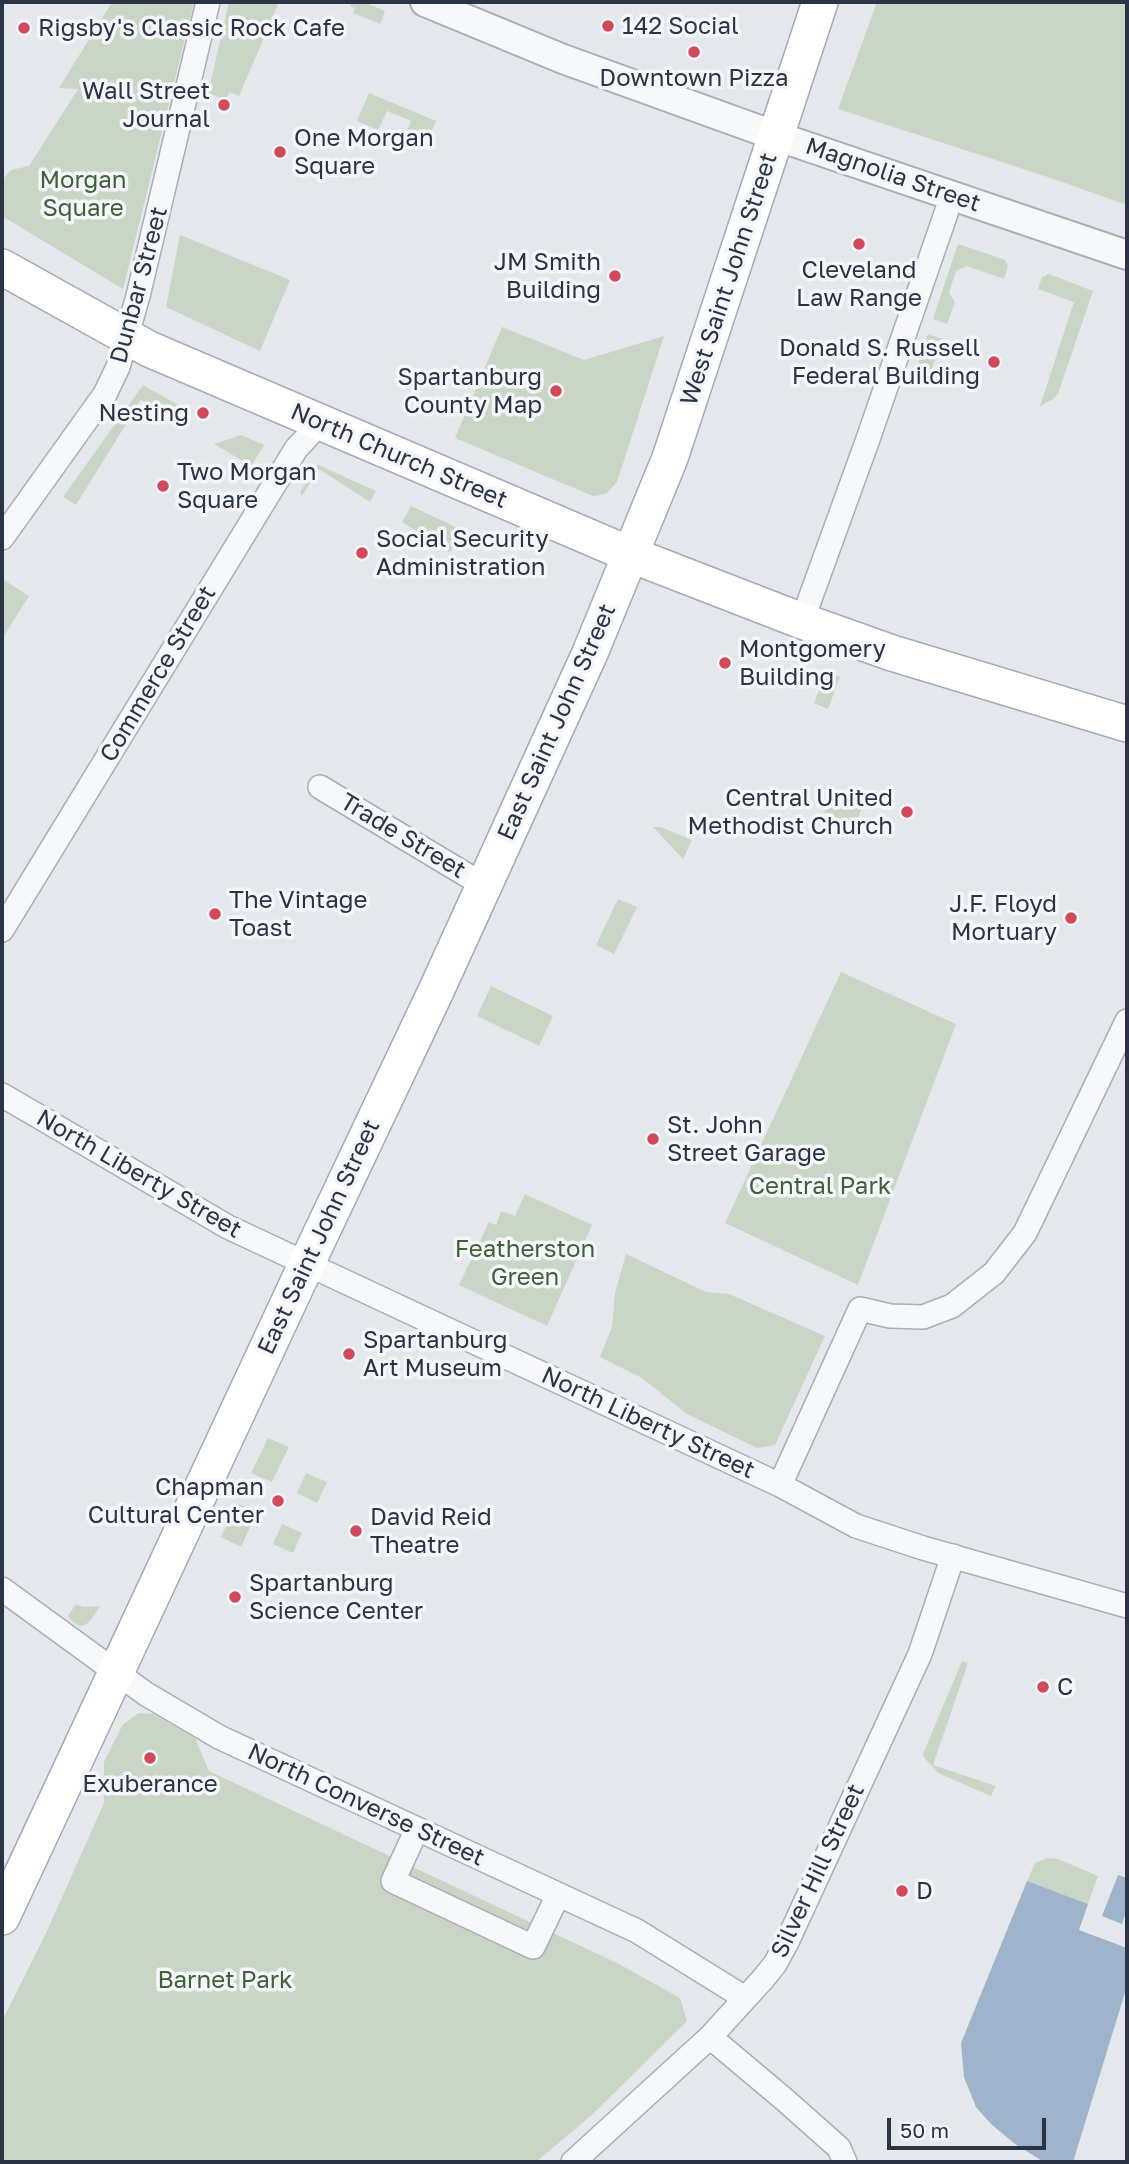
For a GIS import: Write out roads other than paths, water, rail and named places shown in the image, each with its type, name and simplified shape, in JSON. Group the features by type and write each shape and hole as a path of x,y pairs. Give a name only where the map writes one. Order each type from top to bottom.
{"main road":[{"name":"West Saint John Street","path":"629,554 670,458 820,2"},
{"name":"North Church Street","path":"2,267 149,349 629,554 892,653 1127,724"},
{"name":"East Saint John Street","path":"2,1917 485,886 590,653 629,554"}],"street":[{"name":"Dunbar Street","path":"2,538 105,394 118,367 208,2"},
{"name":"Magnolia Street","path":"425,2 563,59 776,136 1127,255"},
{"path":"802,621 869,439 952,196"},
{"name":"Commerce Street","path":"2,930 296,449 320,423"},
{"name":"Trade Street","path":"320,787 485,886"},
{"path":"780,1485 860,1309 890,1316 923,1317 952,1306 994,1273 1025,1233 1127,1021"},
{"name":"North Liberty Street","path":"2,1095 228,1227 780,1485 856,1527 1127,1606"},
{"name":"Silver Hill Street","path":"573,2162 709,2037 775,1964 920,1654 953,1556"},
{"name":"North Converse Street","path":"2,1589 146,1694 219,1737 637,1931 746,1998"},
{"path":"417,1829 393,1881 533,1947 558,1895"},
{"path":"709,2037 839,2148 845,2162"}],"water":[{"path":"1118,1875 1127,1878 1127,1909 1122,1924 1102,1916"},
{"path":"1027,1881 1088,1904 1079,1930 1127,1948 1127,1986 1073,2162 1044,2162 1015,2144 976,2107 964,2077 961,2043"}],"place":[{"name":"142 Social","path":"608,26"},
{"name":"Rigsby's Classic Rock Cafe","path":"24,28"},
{"name":"Downtown Pizza","path":"694,52"},
{"name":"Wall Street Journal","path":"224,105"},
{"name":"One Morgan Square","path":"280,152"},
{"name":"Cleveland Law Range","path":"859,244"},
{"name":"JM Smith Building","path":"615,276"},
{"name":"Donald S. Russell Federal Building","path":"994,362"},
{"name":"Spartanburg County Map","path":"556,391"},
{"name":"Nesting","path":"203,413"},
{"name":"Two Morgan Square","path":"163,486"},
{"name":"Social Security Administration","path":"362,553"},
{"name":"Montgomery Building","path":"725,663"},
{"name":"Central United Methodist Church","path":"907,812"},
{"name":"The Vintage Toast","path":"215,914"},
{"name":"J.F. Floyd Mortuary","path":"1071,918"},
{"name":"St. John Street Garage","path":"653,1139"},
{"name":"Spartanburg Art Museum","path":"349,1354"},
{"name":"Chapman Cultural Center","path":"278,1501"},
{"name":"David Reid Theatre","path":"356,1531"},
{"name":"Spartanburg Science Center","path":"235,1597"},
{"name":"C","path":"1043,1687"},
{"name":"Exuberance","path":"150,1758"},
{"name":"D","path":"902,1891"}],"park label":[{"name":"Morgan Square","path":"83,194"},
{"name":"Central Park","path":"820,1186"},
{"name":"Featherston Green","path":"525,1263"},
{"name":"Barnet Park","path":"225,1980"}]}
